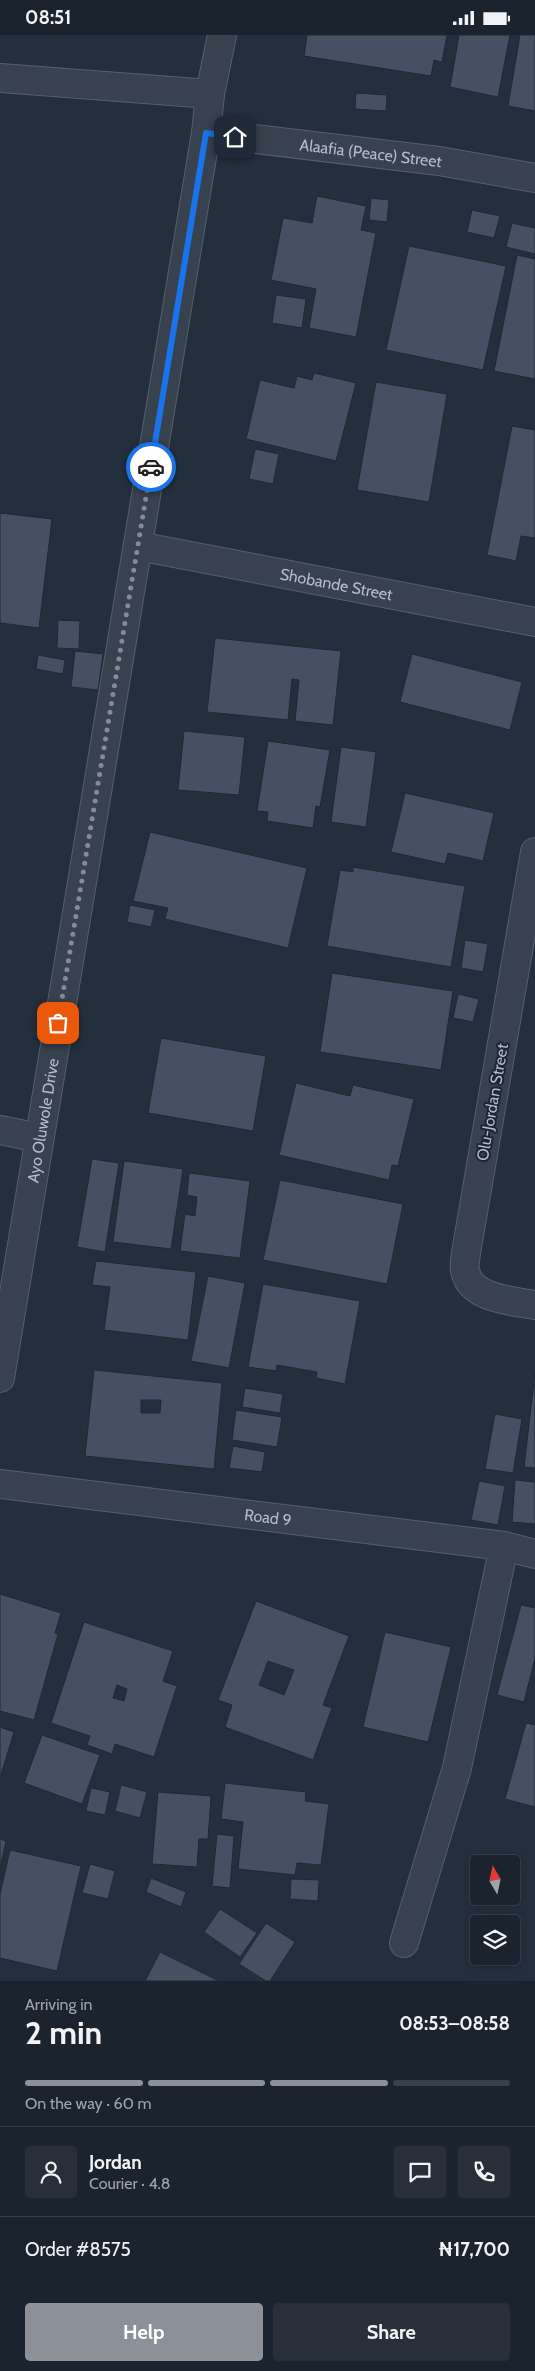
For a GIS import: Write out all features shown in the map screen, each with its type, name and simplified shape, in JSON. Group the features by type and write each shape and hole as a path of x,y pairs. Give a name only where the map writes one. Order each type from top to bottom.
{"street":[{"name":"Ayo Oluwole Drive","path":"0,1378 206,133 210,94 222,35"},
{"path":"0,78 210,94"},
{"name":"Alaafia (Peace) Street","path":"206,133 439,161 535,178"},
{"name":"Shobande Street","path":"138,545 535,622"},
{"name":"Olu-Jordan Street","path":"535,852 467,1247 465,1273 472,1287 487,1294 535,1305"},
{"path":"0,1130 39,1137"},
{"name":"Road 9","path":"0,1484 504,1546 535,1554"},
{"path":"404,1943 457,1768 504,1546"}],"building":[{"path":"307,35 447,35 442,62 434,60 431,76 304,56"},
{"path":"459,35 510,35 498,97 450,87"},
{"path":"520,35 535,35 535,111 508,106"},
{"path":"356,93 387,95 386,111 355,109"},
{"path":"317,196 366,206 361,230 376,233 356,337 309,328 316,289 271,280 283,218 312,223"},
{"path":"371,198 389,200 387,222 369,220"},
{"path":"472,210 500,216 494,238 467,232"},
{"path":"512,223 535,228 535,254 506,247"},
{"path":"409,246 506,266 483,370 386,350"},
{"path":"517,255 535,259 535,379 494,371"},
{"path":"276,295 306,299 302,328 272,323"},
{"path":"314,373 356,383 336,461 246,439 260,380 294,388 297,376 312,380"},
{"path":"376,382 447,394 429,502 357,490"},
{"path":"512,426 535,430 535,538 521,536 516,561 487,555"},
{"path":"255,449 279,454 273,484 249,479"},
{"path":"0,513 52,519 39,628 0,623"},
{"path":"58,620 80,621 79,649 57,648"},
{"path":"215,638 341,651 333,725 295,721 299,680 292,679 288,720 207,712"},
{"path":"75,651 103,654 98,690 71,687"},
{"path":"412,654 522,682 510,730 400,702"},
{"path":"38,655 65,660 63,674 36,669"},
{"path":"184,731 245,737 239,795 178,790"},
{"path":"268,741 330,750 320,807 316,806 313,828 267,821 268,812 257,811"},
{"path":"341,747 376,752 366,827 331,822"},
{"path":"405,793 494,813 483,861 448,853 445,864 391,852"},
{"path":"150,832 307,868 288,948 165,919 168,908 133,901"},
{"path":"353,867 465,886 451,967 327,946 340,870 353,872"},
{"path":"130,905 155,910 151,927 127,922"},
{"path":"465,940 488,944 483,972 461,968"},
{"path":"332,973 453,991 441,1070 320,1052"},
{"path":"458,994 479,999 473,1022 453,1018"},
{"path":"161,1038 266,1056 253,1131 148,1113"},
{"path":"296,1083 350,1096 353,1085 414,1099 398,1166 392,1165 389,1180 279,1155"},
{"path":"92,1159 119,1163 105,1252 77,1247"},
{"path":"124,1161 183,1169 171,1249 113,1242"},
{"path":"189,1173 250,1181 240,1258 180,1251 185,1214 195,1216 197,1197 187,1195"},
{"path":"280,1180 403,1204 387,1284 263,1260"},
{"path":"96,1261 196,1272 188,1340 104,1330 110,1287 92,1285"},
{"path":"208,1276 245,1283 229,1368 191,1361"},
{"path":"263,1284 360,1301 345,1384 316,1378 317,1372 277,1365 276,1371 248,1367"},
{"path":"94,1370 222,1383 214,1469 85,1456","holes":["141,1400 161,1400 160,1413 141,1413"]},
{"path":"535,1373 535,1468 524,1467"},
{"path":"245,1388 283,1394 280,1413 242,1407"},
{"path":"236,1410 282,1417 277,1447 232,1440"},
{"path":"495,1414 522,1419 513,1473 485,1469"},
{"path":"233,1446 265,1452 262,1472 229,1468"},
{"path":"515,1480 535,1482 535,1524 512,1522"},
{"path":"479,1481 505,1486 498,1525 471,1520"},
{"path":"0,1594 61,1613 55,1633 58,1634 34,1720 0,1711"},
{"path":"256,1601 349,1636 323,1705 332,1708 313,1760 225,1727 232,1705 218,1700","holes":["268,1661 294,1670 284,1695 259,1685"]},
{"path":"521,1605 535,1608 535,1658 524,1702 497,1695"},
{"path":"84,1622 173,1651 163,1681 177,1686 154,1757 115,1744 112,1754 87,1745 90,1736 51,1723","holes":["117,1685 127,1689 124,1701 113,1698"]},
{"path":"385,1632 451,1647 428,1742 363,1727"},
{"path":"526,1723 535,1725 535,1807 505,1799"},
{"path":"0,1727 14,1732 0,1778"},
{"path":"42,1735 100,1755 82,1804 24,1783"},
{"path":"225,1783 306,1792 305,1801 329,1804 321,1865 297,1863 295,1875 238,1869 243,1822 221,1819"},
{"path":"121,1785 147,1792 140,1818 115,1811"},
{"path":"91,1788 110,1792 105,1815 86,1811"},
{"path":"158,1792 211,1796 208,1839 199,1839 197,1867 152,1864"},
{"path":"217,1834 234,1836 230,1888 212,1886"},
{"path":"0,1839 6,1841 0,1868"},
{"path":"10,1850 81,1866 57,1971 0,1958 0,1894"},
{"path":"90,1864 115,1871 108,1899 82,1893"},
{"path":"151,1878 186,1892 181,1907 146,1892"},
{"path":"291,1879 319,1880 318,1901 290,1899"},
{"path":"220,1909 257,1933 240,1957 204,1932"},
{"path":"266,1923 295,1942 270,1981 266,1981 239,1964"},
{"path":"160,1952 217,1980 145,1981"}],"way so far":[{"path":"58,1023 151,467"}],"route":[{"path":"151,467 206,133 235,137"}]}
